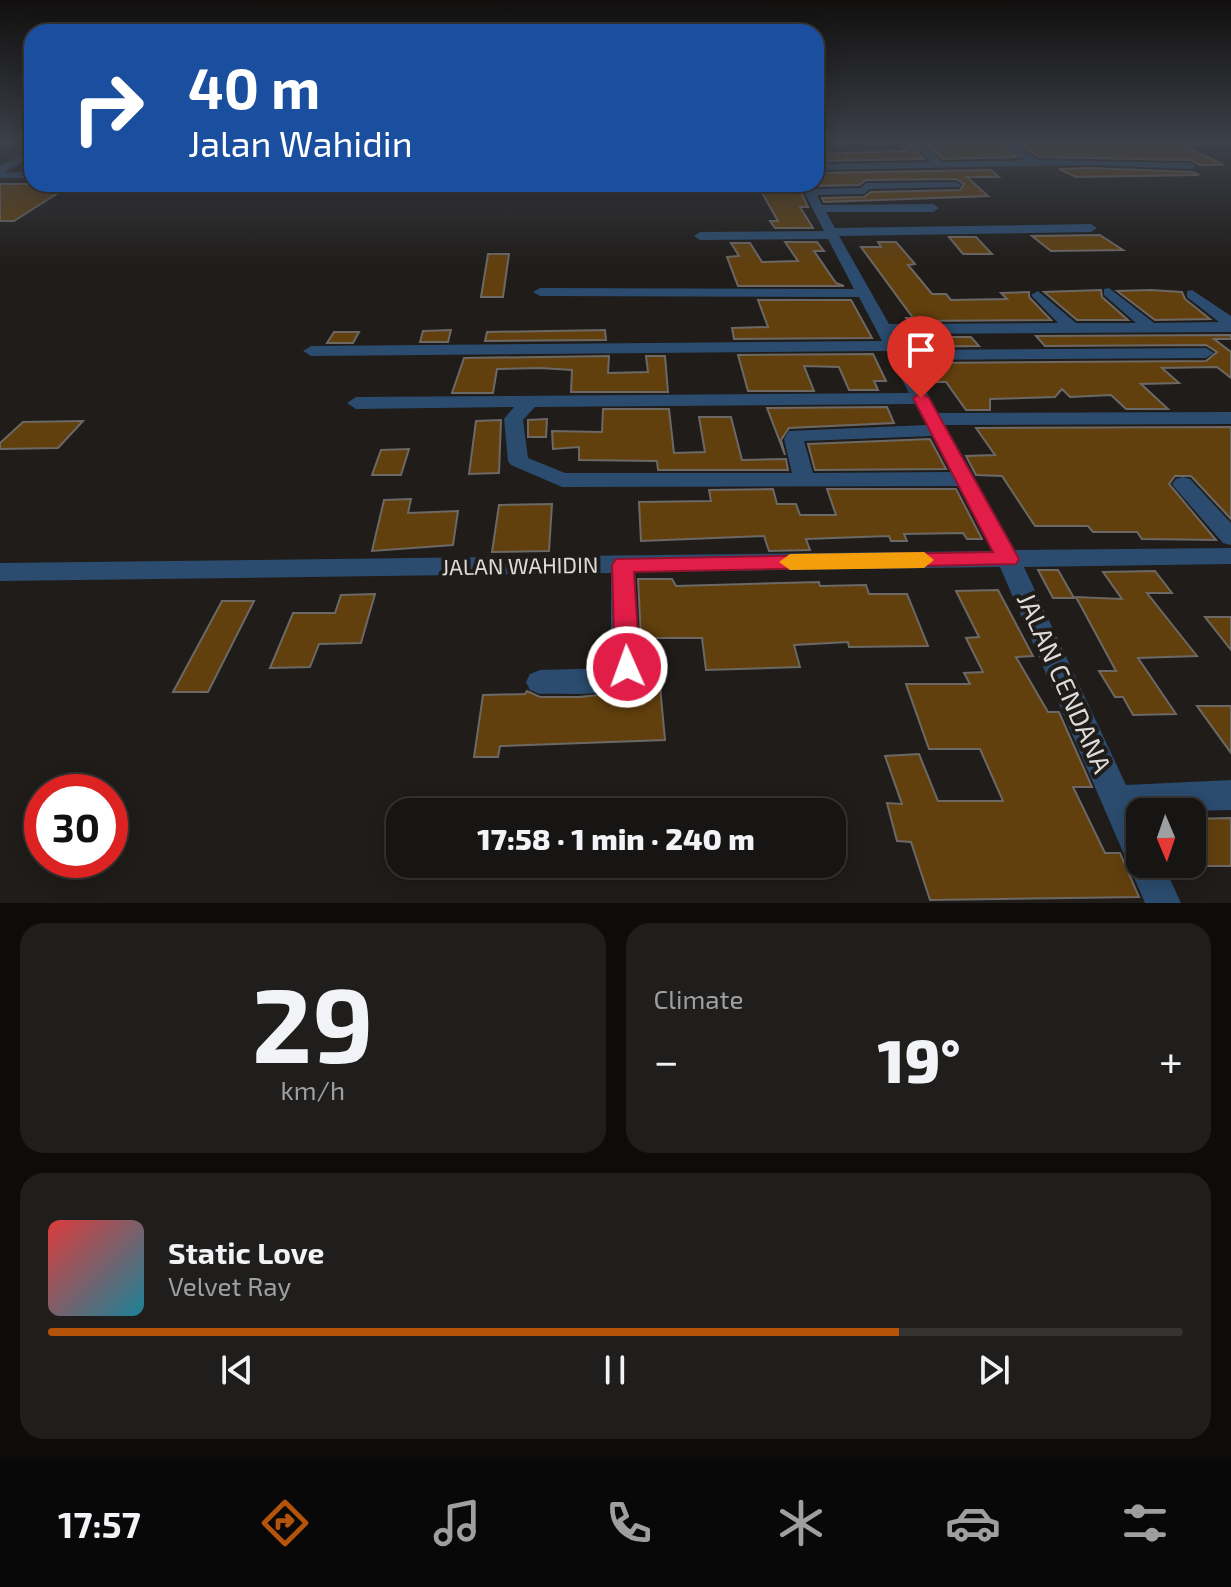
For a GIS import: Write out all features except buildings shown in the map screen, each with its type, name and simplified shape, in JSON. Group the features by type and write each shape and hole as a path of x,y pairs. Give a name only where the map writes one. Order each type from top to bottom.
{"street":[{"path":"824,189 864,191 866,186 956,185"},
{"name":"JALAN CENDANA","path":"809,192 1008,559 1126,819"},
{"path":"819,209 933,208"},
{"path":"700,236 1091,228"},
{"path":"540,292 864,293"},
{"path":"1109,292 1151,328"},
{"path":"1192,294 1229,328"},
{"path":"1038,295 1072,328"},
{"path":"884,329 1229,328"},
{"path":"311,351 1206,353"},
{"path":"356,403 921,398"},
{"path":"532,400 513,419 518,461 562,480 964,479"},
{"path":"804,478 794,439 796,435 935,424 1231,418"},
{"path":"1183,484 1231,537"},
{"name":"JALAN WAHIDIN","path":"0,572 1231,556"},
{"path":"540,682 618,679 625,675 623,565"},
{"path":"1118,801 1231,795"},
{"path":"1152,878 1163,903"}],"slow traffic":[{"path":"790,562 924,560"}],"route":[{"path":"627,667 623,565 1008,559 921,398"}]}
